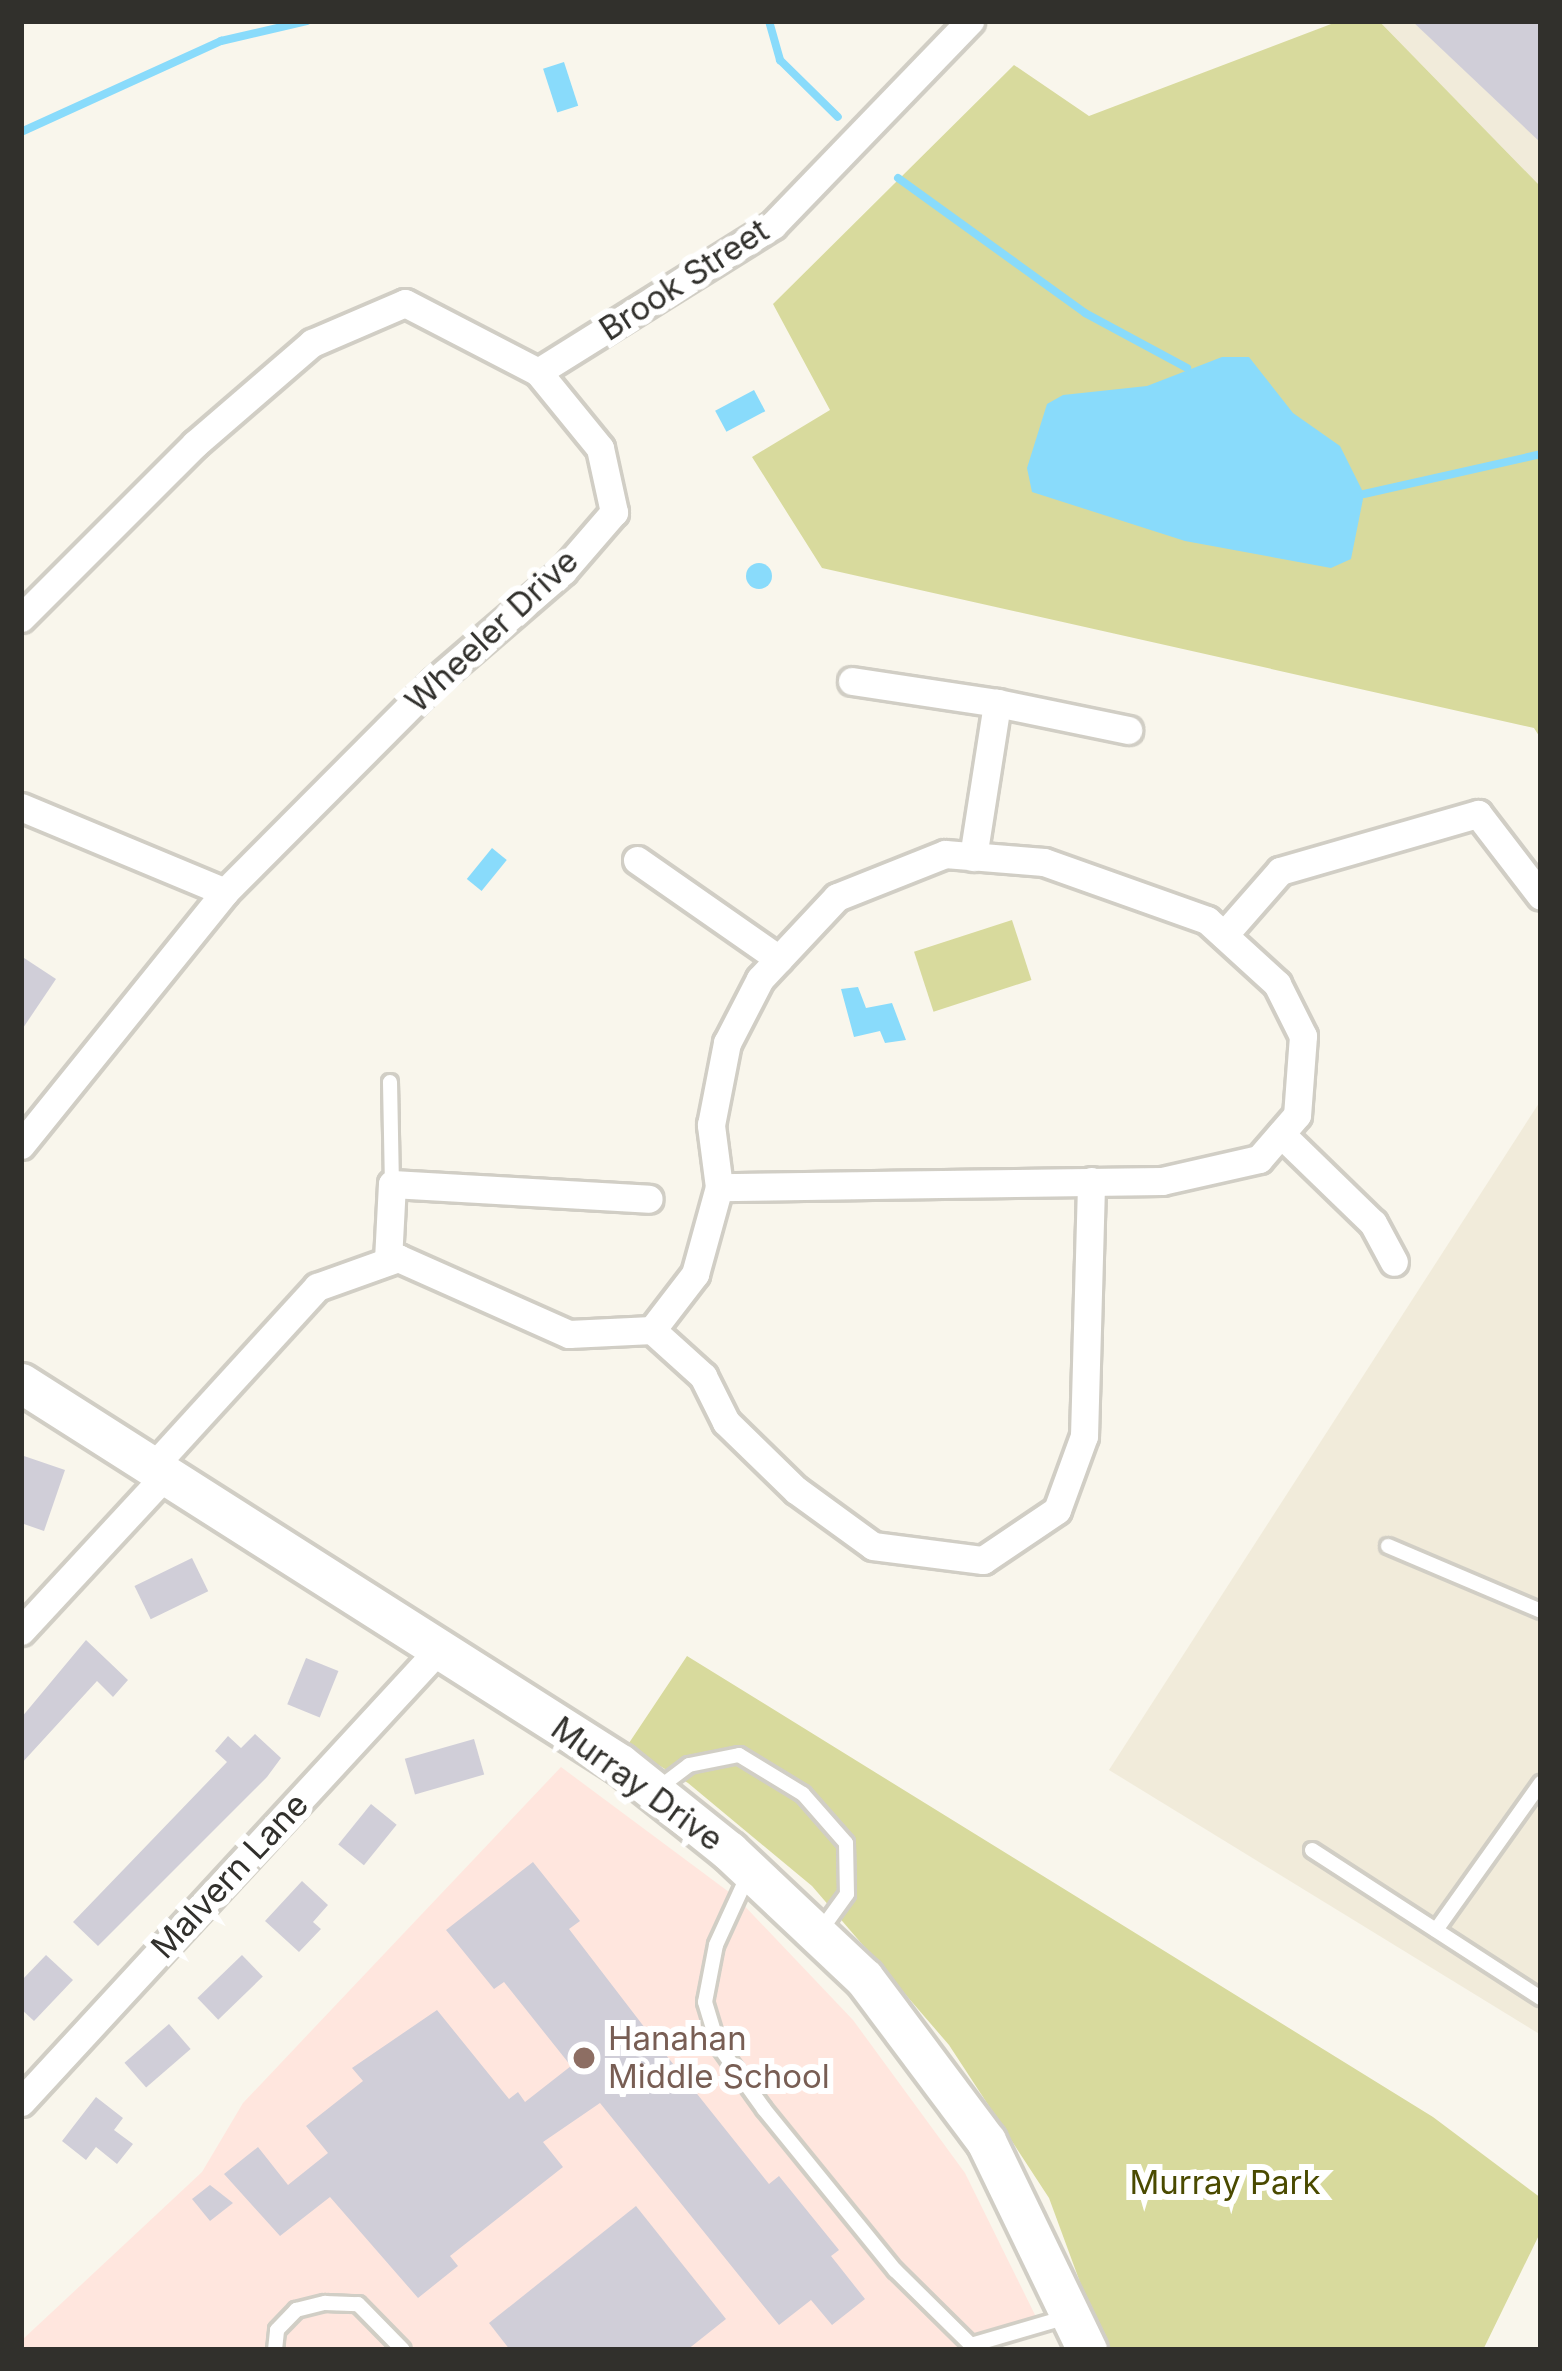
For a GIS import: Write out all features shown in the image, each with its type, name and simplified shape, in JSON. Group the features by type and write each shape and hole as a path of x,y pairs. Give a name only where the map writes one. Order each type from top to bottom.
{"street":[{"name":"Brook Street","path":"538,372 773,225 970,21"},
{"name":"Wheeler Drive","path":"21,617 195,444 312,343 405,303 538,372 600,448 614,512 563,571 434,682 225,892 21,1144"},
{"path":"852,681 997,703 1128,730"},
{"path":"973,857 997,703"},
{"path":"21,807 225,892"},
{"path":"1224,935 1280,871 1478,814 1541,896"},
{"path":"652,1330 695,1274 719,1187 712,1125 728,1043 779,959 837,897 945,854 1044,862 1207,920 1277,984 1303,1036 1297,1115 1259,1159 1162,1181 719,1187"},
{"path":"637,860 779,959"},
{"path":"1281,1133 1373,1222 1394,1262"},
{"path":"21,1631 317,1287 388,1260 444,1274 569,1334 652,1330 703,1376 726,1422 796,1490 873,1546 982,1560 1057,1510 1084,1436 1091,1181"},
{"path":"388,1260 392,1184 649,1199"},
{"name":"Murray Drive","path":"21,1383 156,1474 440,1649 656,1790 750,1870 864,1978 986,2141 1081,2332"},
{"name":"Malvern Lane","path":"21,2102 440,1649"}],"lane":[{"path":"390,1082 392,1184"},
{"path":"1388,1546 1541,1611"},
{"path":"656,1790 689,1765 739,1755 803,1795 846,1843 847,1894 818,1934"},
{"path":"1436,1930 1541,1783"},
{"path":"1312,1850 1541,1998"},
{"path":"750,1870 716,1945 705,2002 718,2044 799,2156 967,2348 1081,2332"},
{"path":"275,2350 277,2330 296,2310 325,2303 358,2304 403,2350"}],"shaded area":[{"path":"1379,21 1541,21 1541,187"},
{"path":"1541,1100 1541,2035 1109,1770"},
{"name":"Hanahan Middle School","path":"561,1767 737,1898 853,2020 965,2173 1040,2325 963,2350 21,2350 21,2341 202,2172 243,2103"}],"green space":[{"path":"1339,21 1379,21 1541,187 1541,739 1534,728 822,568 752,457 830,410 773,304 1014,65 1089,116"},
{"path":"1012,920 1031,980 934,1012 914,952"},
{"name":"Murray Park","path":"687,1656 1433,2117 1541,2198 1541,2231 1483,2350 1105,2350 1049,2198 949,2045 812,1886 688,1783 627,1746"}],"water":[{"path":"564,62 578,106 557,113 543,69"},
{"path":"1222,357 1249,357 1293,413 1340,446 1364,494 1351,559 1331,568 1185,541 1032,492 1027,468 1047,404 1063,395 1147,386"},
{"path":"754,390 765,411 726,432 715,411"},
{"path":"759,563 772,576 759,589 746,576"},
{"path":"492,848 507,860 482,891 467,879"},
{"path":"858,987 866,1008 892,1003 906,1040 885,1043 880,1031 854,1037 841,989"}],"building":[{"path":"1412,21 1541,21 1541,143"},
{"path":"21,956 56,979 21,1031"},
{"path":"21,1455 65,1470 44,1531 21,1523"},
{"path":"192,1558 208,1591 151,1619 134,1586"},
{"path":"86,1640 128,1680 113,1697 97,1681 21,1764 21,1718"},
{"path":"306,1658 338,1671 320,1717 287,1704"},
{"path":"255,1734 281,1758 267,1777 98,1946 73,1922 227,1762 215,1751 228,1736 241,1748"},
{"path":"474,1739 484,1775 415,1794 405,1759"},
{"path":"371,1804 397,1825 364,1865 338,1844"},
{"path":"533,1862 580,1921 569,1929 658,2045 769,2184 779,2176 839,2250 831,2256 865,2299 832,2325 811,2300 779,2325 600,2103 543,2142 563,2167 450,2256 458,2266 418,2298 330,2197 280,2236 224,2174 258,2147 288,2185 328,2153 306,2126 363,2081 352,2068 437,2010 509,2099 518,2092 525,2102 571,2066 504,1982 494,1989 446,1930"},
{"path":"302,1881 328,1905 313,1922 321,1929 299,1952 265,1921"},
{"path":"46,1955 73,1980 34,2021 21,2009 21,1981"},
{"path":"242,1955 263,1977 218,2020 197,1998"},
{"path":"169,2024 191,2049 146,2088 124,2063"},
{"path":"96,2097 123,2118 114,2130 133,2144 117,2164 96,2147 86,2160 62,2141"},
{"path":"210,2185 233,2203 210,2221 192,2199"},
{"path":"636,2206 726,2319 687,2350 510,2350 489,2323"}],"waterway":[{"path":"21,132 221,41 307,21"},
{"path":"769,21 780,60 838,117"},
{"path":"898,178 1085,313 1187,368"},
{"path":"1364,494 1541,454"}],"place":[{"name":"Hanahan Middle School","path":"584,2058"}]}
